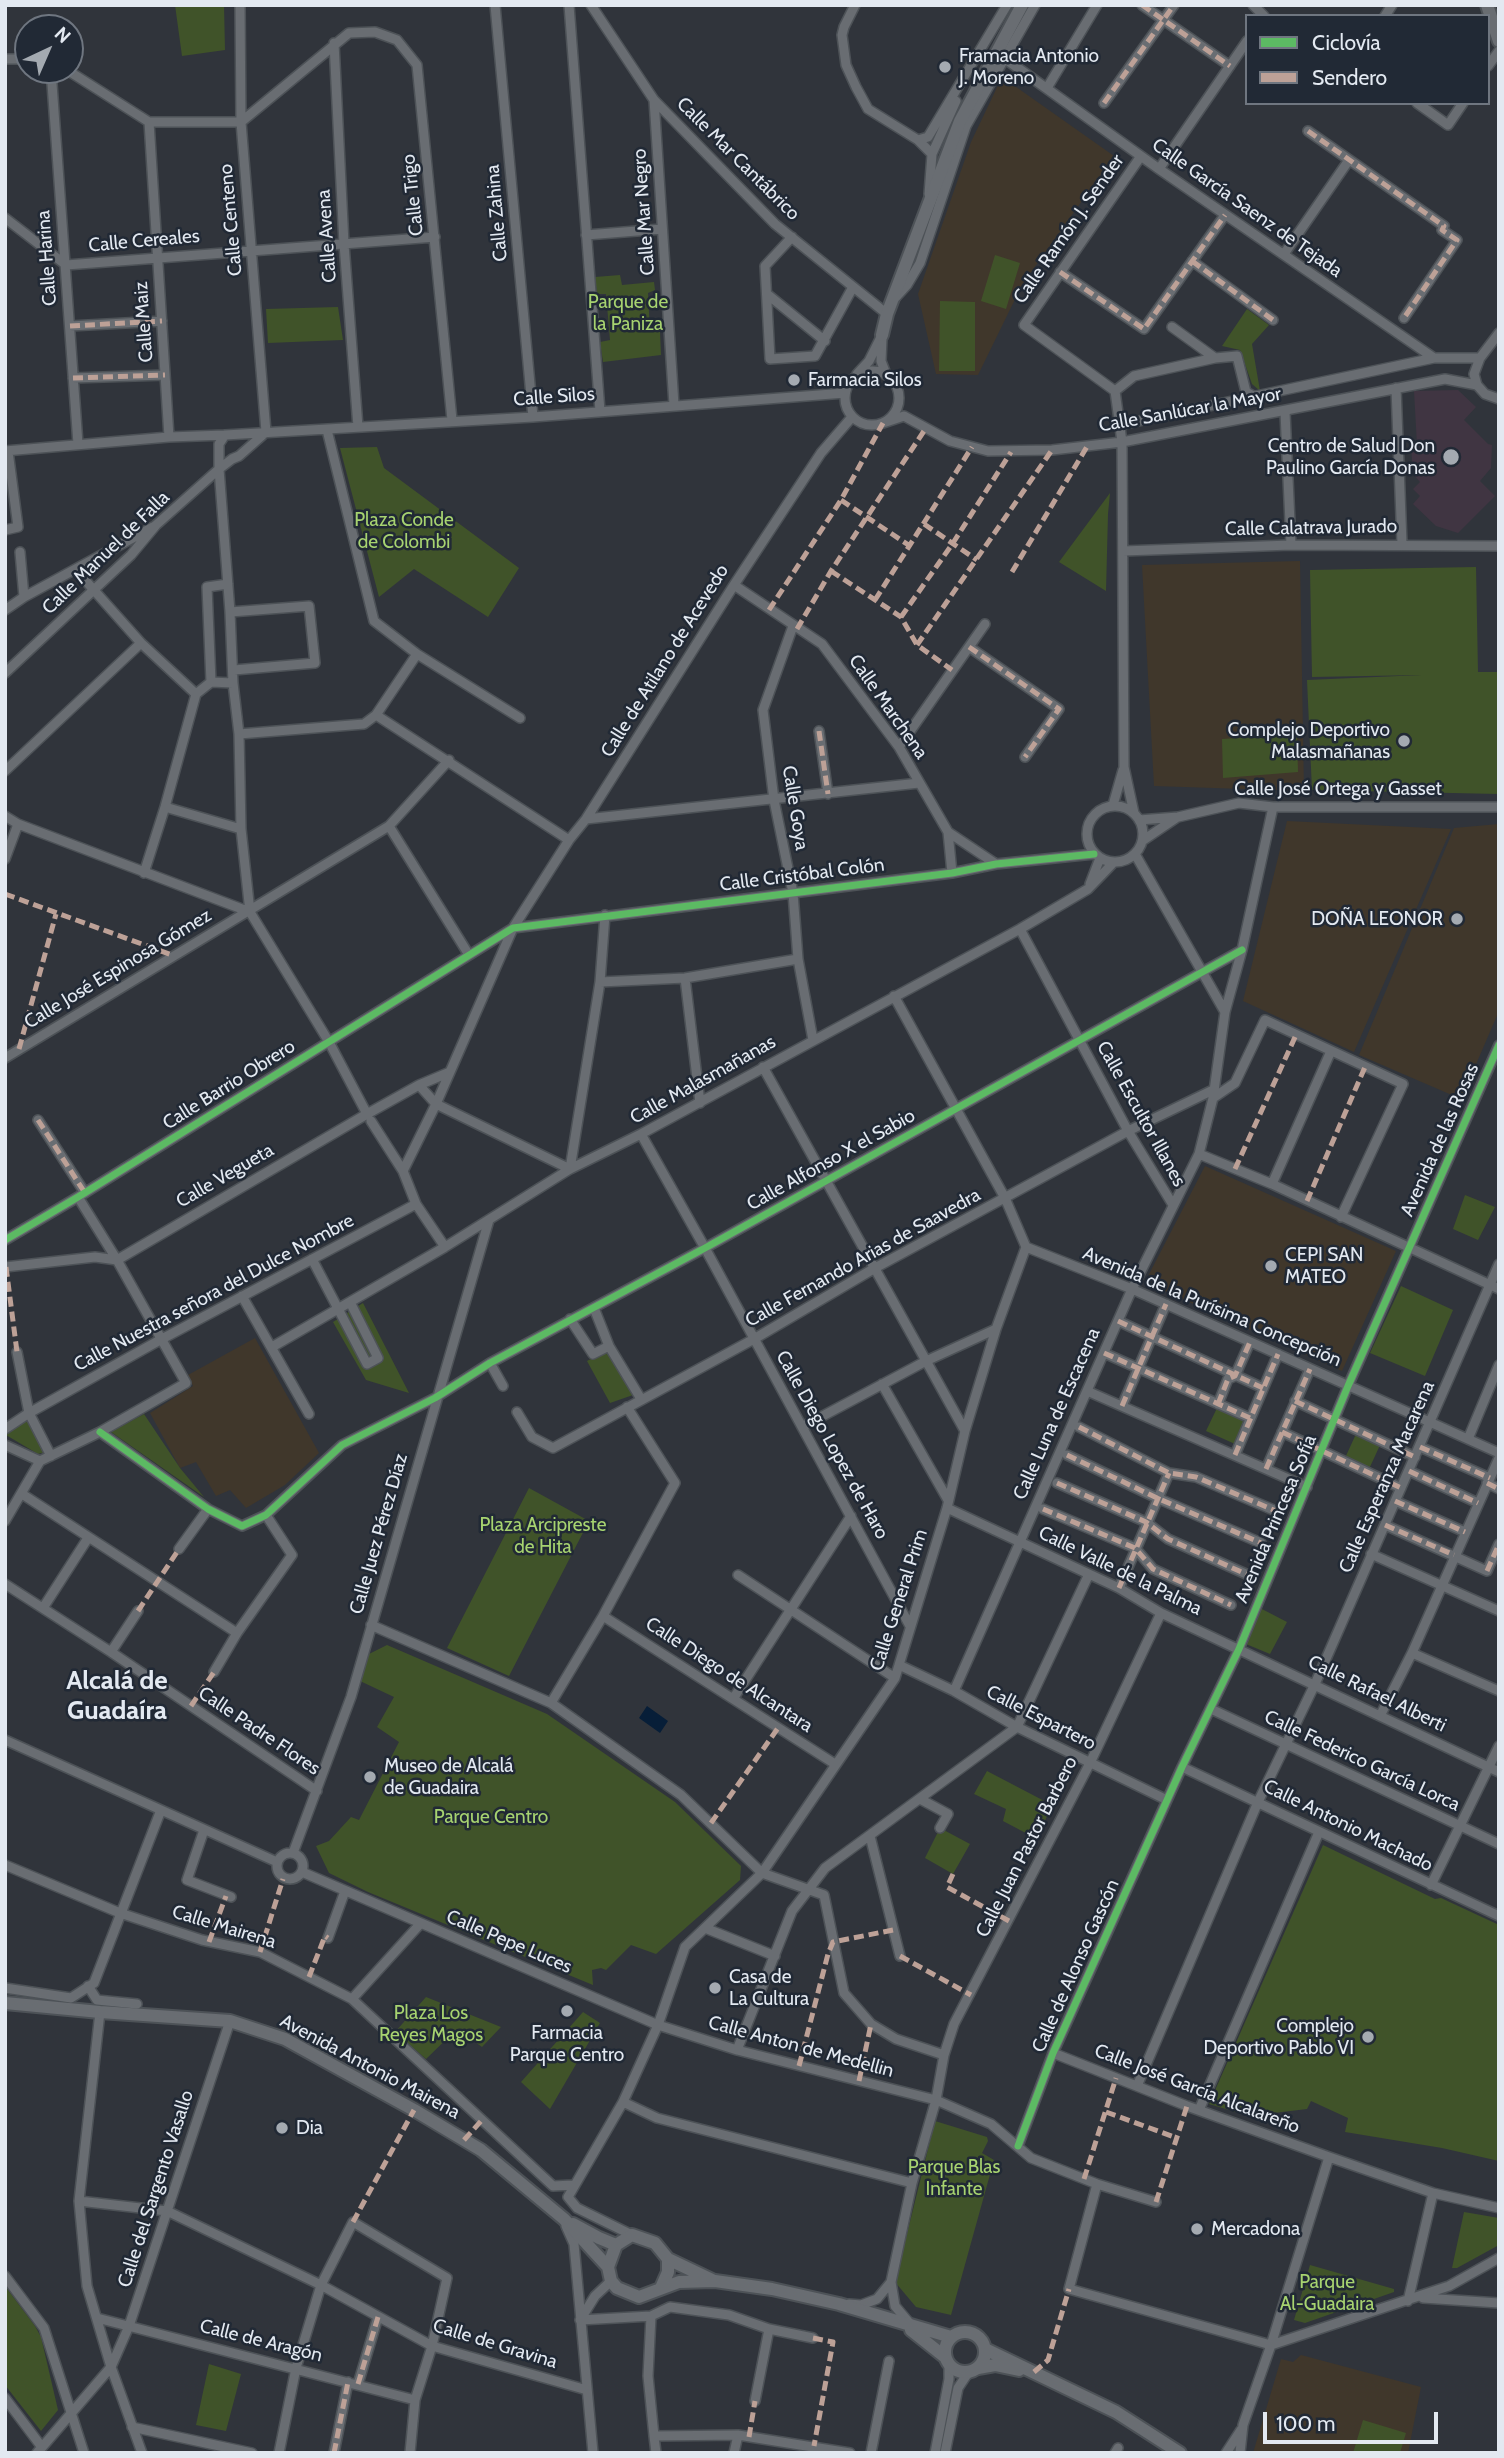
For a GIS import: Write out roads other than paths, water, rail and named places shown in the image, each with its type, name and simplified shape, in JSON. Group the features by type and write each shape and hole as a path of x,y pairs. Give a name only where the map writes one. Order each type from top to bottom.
{"main road":[{"path":"882,335 892,300 960,121 1022,5"},
{"path":"1487,5 1499,41"},
{"name":"Avenida Antonio Mairena","path":"5,2003 230,2021 285,2039 481,2150 564,2218"},
{"path":"564,2218 616,2245"},
{"path":"564,2218 608,2267 611,2281 617,2288 639,2297 679,2281 715,2281 772,2289 839,2304 950,2337"},
{"path":"608,2267 616,2245 632,2235 655,2243 668,2259 715,2281"},
{"path":"661,2288 668,2272 668,2259"},
{"path":"885,2318 916,2333 958,2372 995,2365 1034,2372"},
{"path":"947,2361 945,2346 950,2337 960,2332 971,2333 980,2339 985,2349 984,2359 973,2370"},
{"path":"985,2349 1116,2412 1167,2442 1180,2453"}],"street":[{"name":"Calle Centeno","path":"240,5 241,122 266,432"},
{"name":"Calle Zahina","path":"495,5 534,417"},
{"path":"569,5 600,411"},
{"name":"Calle Mar Cantábrico","path":"591,5 654,100 775,224 887,314"},
{"path":"855,5 842,35 846,65 856,87 868,108 918,140 932,154"},
{"path":"918,140 929,138 1007,5"},
{"path":"892,300 907,285 920,263 966,126 1035,5"},
{"path":"1047,89 1097,5"},
{"path":"1142,5 1230,66"},
{"path":"1104,103 1174,5"},
{"name":"Calle Trigo","path":"334,43 349,33 375,32 397,40 417,65 452,420"},
{"path":"84,81 149,122 241,122 334,43"},
{"name":"Calle Avena","path":"334,43 344,244 358,427"},
{"path":"1159,169 1245,44"},
{"path":"929,199 932,154 980,48"},
{"name":"Calle García Saenz de Tejada","path":"1004,58 1159,169 1434,358"},
{"name":"Calle Harina","path":"52,84 78,444"},
{"name":"Calle Mar Negro","path":"654,100 674,405"},
{"path":"1420,105 1448,125 1462,105"},
{"name":"Calle Maiz","path":"149,122 169,437"},
{"path":"1308,131 1444,226 1442,230 1457,240 1404,318"},
{"name":"Calle Ramón J. Sender","path":"1115,391 1024,325 1141,156"},
{"path":"1283,254 1349,160"},
{"path":"1060,272 1144,329 1226,215"},
{"path":"5,218 66,265"},
{"path":"586,235 662,229"},
{"name":"Calle Cereales","path":"66,265 435,237"},
{"path":"792,237 765,266 770,359 815,356 853,288"},
{"path":"1192,261 1273,320"},
{"path":"767,294 825,341"},
{"path":"70,326 162,321"},
{"path":"1172,327 1214,358"},
{"path":"1498,399 1485,394 1477,385 1474,374 1483,355 1499,333"},
{"path":"882,335 881,361 899,395 895,411 883,423 866,425 847,410 845,393 851,379 869,361 882,335"},
{"path":"1434,358 1483,355 1499,349"},
{"name":"Calle Sanlúcar la Mayor","path":"1214,358 1237,356 1246,392 1255,397"},
{"path":"1137,816 1128,808 1113,805 1096,812 1087,828 1089,846 1097,856 1122,862 1135,854 1142,841 1142,828 1124,767 1122,442 1115,391 1134,376 1214,358"},
{"name":"Calle Sanlúcar la Mayor","path":"1120,425 1434,358"},
{"path":"857,374 871,370 886,374"},
{"path":"73,378 165,375"},
{"name":"Calle Sanlúcar la Mayor","path":"883,423 904,416 950,442 988,452 1052,450 1122,442 1445,379 1462,380 1477,385"},
{"path":"1396,388 1402,544"},
{"name":"Calle Silos","path":"7,451 205,435 225,441 266,432 534,417 845,393"},
{"path":"1285,412 1290,545"},
{"name":"Calle de Atilano de Acevedo","path":"403,1171 436,1104 513,928 821,453 852,416"},
{"path":"327,430 374,621 417,654 520,718"},
{"path":"243,450 266,432"},
{"path":"225,441 242,439 243,450"},
{"path":"225,441 225,457 232,458"},
{"path":"225,441 219,469 233,683 239,734 241,829 250,912 329,1042 369,1118 403,1171 416,1204 445,1247"},
{"name":"Calle Manuel de Falla","path":"5,673 131,555 156,525 243,450"},
{"path":"5,530 18,527 7,451"},
{"path":"5,610 156,525"},
{"name":"Calle Calatrava Jurado","path":"1123,551 1290,545 1499,546"},
{"path":"20,552 24,597"},
{"path":"76,570 141,643 196,694"},
{"path":"211,682 207,587 228,584"},
{"name":"Calle Marchena","path":"734,585 822,644 899,747 948,832 996,864"},
{"path":"230,612 309,606 315,663 234,670"},
{"path":"899,747 985,624"},
{"name":"Calle Goya","path":"793,626 763,710 774,800 793,893 798,959 813,1040"},
{"path":"5,771 141,643"},
{"path":"969,647 1059,709 1025,757"},
{"path":"239,734 364,724 376,715 417,654"},
{"path":"144,873 196,694 211,682 233,683"},
{"path":"376,715 569,840"},
{"path":"819,731 828,794"},
{"name":"Calle José Espinosa Gómez","path":"5,1058 389,826 449,760"},
{"path":"1113,805 1124,767"},
{"path":"586,819 919,783"},
{"name":"Calle José Ortega y Gasset","path":"1137,816 1178,817 1239,803 1273,807 1499,807"},
{"path":"165,807 241,829"},
{"name":"Calle Luna de Escacena","path":"954,1691 1132,1289 1199,1154 1213,1094 1225,1012 1242,950 1273,807"},
{"path":"5,816 18,824 250,912"},
{"name":"Calle José Ortega y Gasset","path":"1142,841 1178,817"},
{"path":"5,859 18,824"},
{"path":"389,826 470,955"},
{"path":"948,832 951,873"},
{"path":"1135,854 1225,1012"},
{"path":"1088,889 1097,856"},
{"name":"Calle Cristóbal Colón","path":"513,928 951,873 996,864 1097,856"},
{"name":"Calle Malasmañanas","path":"272,1347 445,1247 570,1169 700,1103 1020,929 1088,889 1114,862"},
{"path":"419,1085 436,1104 570,1169 600,982 605,915"},
{"name":"Calle Barrio Obrero","path":"5,1240 513,928"},
{"name":"Calle Escultor Illanes","path":"1020,929 1128,1131 1173,1205"},
{"name":"Calle Alfonso X el Sabio","path":"266,1515 342,1445 435,1398 490,1363 705,1248 1242,950"},
{"path":"600,982 685,978 798,959"},
{"path":"685,978 700,1103"},
{"path":"894,996 1005,1198 1026,1247"},
{"name":"Calle Fernando Arias de Saavedra","path":"517,1412 532,1437 553,1448 754,1339 875,1268 1128,1131 1235,1083 1265,1020 1331,1051"},
{"name":"Avenida de las Rosas","path":"1409,1248 1499,1045"},
{"path":"1272,1184 1331,1051 1403,1084 1342,1217"},
{"path":"763,1067 965,1431"},
{"name":"Calle Vegueta","path":"117,1260 369,1118 419,1085 450,1072"},
{"path":"5,1521 40,1461 100,1432 186,1383 38,1120"},
{"name":"Calle Diego Lopez de Haro","path":"641,1134 910,1626"},
{"path":"1199,1154 1272,1184 1494,1287"},
{"name":"Calle Nuestra señora del Dulce Nombre","path":"5,1429 160,1340 416,1204"},
{"name":"Calle Juez Pérez Díaz","path":"293,1853 351,1697 435,1398 489,1220"},
{"name":"Avenida de la Purísima Concepción","path":"1026,1247 1132,1289 1499,1453"},
{"name":"Calle General Prim","path":"573,2185 623,2102 658,2025 685,1947 762,1873 895,1678 996,1329 1026,1247"},
{"name":"Avenida Princesa Sofía","path":"1167,1800 1239,1649 1348,1386 1409,1248"},
{"path":"6,1266 95,1257 117,1260"},
{"path":"312,1259 367,1364 378,1358 350,1302"},
{"name":"Calle Esperanza Macarena","path":"1137,2086 1258,1802 1287,1746 1371,1554 1494,1287 1499,1264"},
{"path":"242,1297 309,1415"},
{"path":"1122,1406 1166,1304"},
{"path":"594,1308 608,1346 641,1399"},
{"path":"570,1319 593,1354 608,1346"},
{"path":"1118,1321 1263,1388"},
{"path":"802,1427 926,1361 996,1329"},
{"path":"1218,1404 1228,1380 1236,1376 1250,1342"},
{"path":"17,1352 29,1413 51,1456"},
{"path":"1104,1353 1250,1418"},
{"path":"1235,1455 1278,1354"},
{"path":"490,1363 503,1386"},
{"path":"1468,1439 1499,1365"},
{"path":"1266,1469 1310,1369"},
{"path":"882,1384 947,1504"},
{"path":"1087,1391 1307,1487"},
{"path":"1295,1401 1335,1420 1488,1481 1499,1489"},
{"path":"551,1703 603,1616 675,1483 627,1407"},
{"path":"1079,1427 1170,1473 1196,1477 1276,1511"},
{"path":"100,1432 208,1508 242,1526 266,1515 292,1555 237,1633 214,1672"},
{"path":"1282,1432 1401,1488"},
{"path":"5,1445 40,1461"},
{"path":"1067,1455 1261,1543"},
{"path":"1380,1716 1412,1653 1499,1458"},
{"path":"1409,1471 1478,1503"},
{"path":"1119,1588 1170,1473"},
{"path":"1057,1483 1149,1524 1168,1539 1245,1574"},
{"path":"22,1494 237,1633"},
{"path":"1395,1501 1465,1532"},
{"name":"Calle Valle de la Palma","path":"947,1504 1119,1588 1161,1613 1239,1649"},
{"path":"179,1549 208,1508"},
{"path":"1043,1509 1135,1548 1153,1569 1231,1605"},
{"path":"733,1699 851,1516"},
{"path":"1385,1525 1488,1569 1499,1571"},
{"path":"43,1608 89,1538"},
{"path":"1488,1569 1499,1544"},
{"path":"1371,1554 1499,1611"},
{"path":"737,2050 792,1911 808,1889 825,1868 1017,1727 1089,1574"},
{"path":"738,1575 895,1678"},
{"name":"Calle Padre Flores","path":"5,1584 317,1791"},
{"path":"111,1653 138,1611"},
{"name":"Calle Juan Pastor Barbero","path":"891,2281 912,2183 936,2101 944,2055 954,2024 1090,1763 1161,1613"},
{"name":"Calle Diego de Alcantara","path":"603,1616 835,1764"},
{"path":"371,1625 551,1703 681,1795 762,1873 824,1895 844,1993 871,2024 896,2039 944,2055"},
{"name":"Calle Rafael Alberti","path":"1239,1649 1499,1772"},
{"path":"1412,1653 1499,1691"},
{"name":"Calle Espartero","path":"900,1665 954,1691 1017,1727 1167,1800"},
{"name":"Calle Federico García Lorca","path":"1211,1709 1499,1844"},
{"path":"5,1740 277,1862"},
{"path":"1431,1885 1499,1745"},
{"name":"Calle Antonio Machado","path":"1182,1767 1499,1916"},
{"path":"920,1798 947,1814 940,1828"},
{"name":"Calle de Alonso Gascón","path":"1018,2146 1053,2053 1167,1800"},
{"path":"5,1988 71,1998 94,1983 161,1810"},
{"path":"204,1830 187,1880 231,1897"},
{"path":"1199,2110 1319,1832"},
{"path":"870,1836 900,1956"},
{"path":"293,1853 301,1859 302,1872 294,1879 283,1878 277,1870 277,1862 284,1854 293,1853"},
{"name":"Calle Mairena","path":"5,1865 120,1913 202,1940 260,1952 352,1999 553,2186 573,2185"},
{"name":"Calle Pepe Luces","path":"302,1872 658,2025"},
{"path":"328,1938 345,1891"},
{"path":"352,1999 421,1923"},
{"path":"705,1928 775,1956"},
{"path":"88,1986 97,2000 137,2004"},
{"path":"100,2012 79,2202 87,2286 111,2367 142,2453"},
{"name":"Calle del Sargento Vasallo","path":"39,2449 111,2367 129,2326 230,2021"},
{"name":"Calle Anton de Medellin","path":"658,2025 737,2050 936,2101 991,2124 1031,2158 1097,2184 1156,2202"},
{"name":"Calle José García Alcalareño","path":"1053,2053 1329,2157 1433,2193 1499,2208"},
{"path":"623,2102 657,2118 912,2183"},
{"path":"1226,2453 1243,2425 1271,2345 1329,2157"},
{"path":"1097,2184 1069,2289 1271,2345 1448,2286 1499,2258"},
{"path":"573,2185 568,2197 577,2208 632,2235"},
{"path":"1408,2301 1433,2193"},
{"path":"79,2202 167,2211"},
{"name":"Calle de Gravina","path":"167,2211 321,2286 432,2346 587,2390"},
{"path":"564,2218 574,2244 593,2453"},
{"path":"279,2453 296,2368 321,2286 353,2222 447,2278 432,2346 415,2400 410,2453"},
{"path":"5,2276 44,2328 84,2453"},
{"path":"580,2320 596,2296 611,2281"},
{"path":"839,2304 860,2305 877,2299 891,2281"},
{"path":"891,2281 895,2306 911,2325"},
{"path":"1448,2286 1450,2299"},
{"path":"1408,2301 1431,2297 1499,2304"},
{"path":"580,2320 651,2316 670,2307 729,2315 769,2329 814,2338"},
{"path":"651,2316 648,2376 656,2453"},
{"path":"334,2453 353,2383 378,2317"},
{"name":"Calle de Aragón","path":"97,2318 415,2400"},
{"path":"755,2401 769,2329"},
{"path":"871,2453 888,2361"},
{"path":"934,2453 949,2379 947,2361"},
{"path":"945,2453 958,2388 973,2370"},
{"path":"5,2398 39,2449"},
{"path":"1240,2453 1243,2425"},
{"path":"132,2427 252,2453"},
{"path":"654,2436 738,2435 850,2453"},
{"path":"734,2453 738,2435"},
{"path":"790,2453 791,2442"},
{"path":"1167,2442 1191,2453"}],"water":[{"path":"647,1706 668,1721 660,1733 639,1718"}],"place":[{"name":"Framacia Antonio J. Moreno","path":"945,67"},
{"name":"Farmacia Silos","path":"794,380"},
{"name":"Centro de Salud Don Paulino García Donas","path":"1451,457"},
{"name":"Complejo Deportivo Malasmañanas","path":"1404,741"},
{"name":"DOÑA LEONOR","path":"1457,919"},
{"name":"CEPI SAN MATEO","path":"1271,1266"},
{"name":"Museo de Alcalá de Guadaira","path":"370,1777"},
{"name":"Casa de La Cultura","path":"715,1988"},
{"name":"Farmacia Parque Centro","path":"567,2011"},
{"name":"Complejo Deportivo Pablo VI","path":"1368,2037"},
{"name":"Dia","path":"282,2128"},
{"name":"Mercadona","path":"1197,2229"}],"district":[{"name":"Alcalá de Guadaíra","path":"117,1696"}],"park label":[{"name":"Parque de la Paniza","path":"628,313"},
{"name":"Plaza Conde de Colombi","path":"404,531"},
{"name":"Plaza Arcipreste de Hita","path":"543,1536"},
{"name":"Parque Centro","path":"491,1817"},
{"name":"Plaza Los Reyes Magos","path":"431,2024"},
{"name":"Parque Blas Infante","path":"954,2178"},
{"name":"Parque Al-Guadaira","path":"1327,2293"}]}
